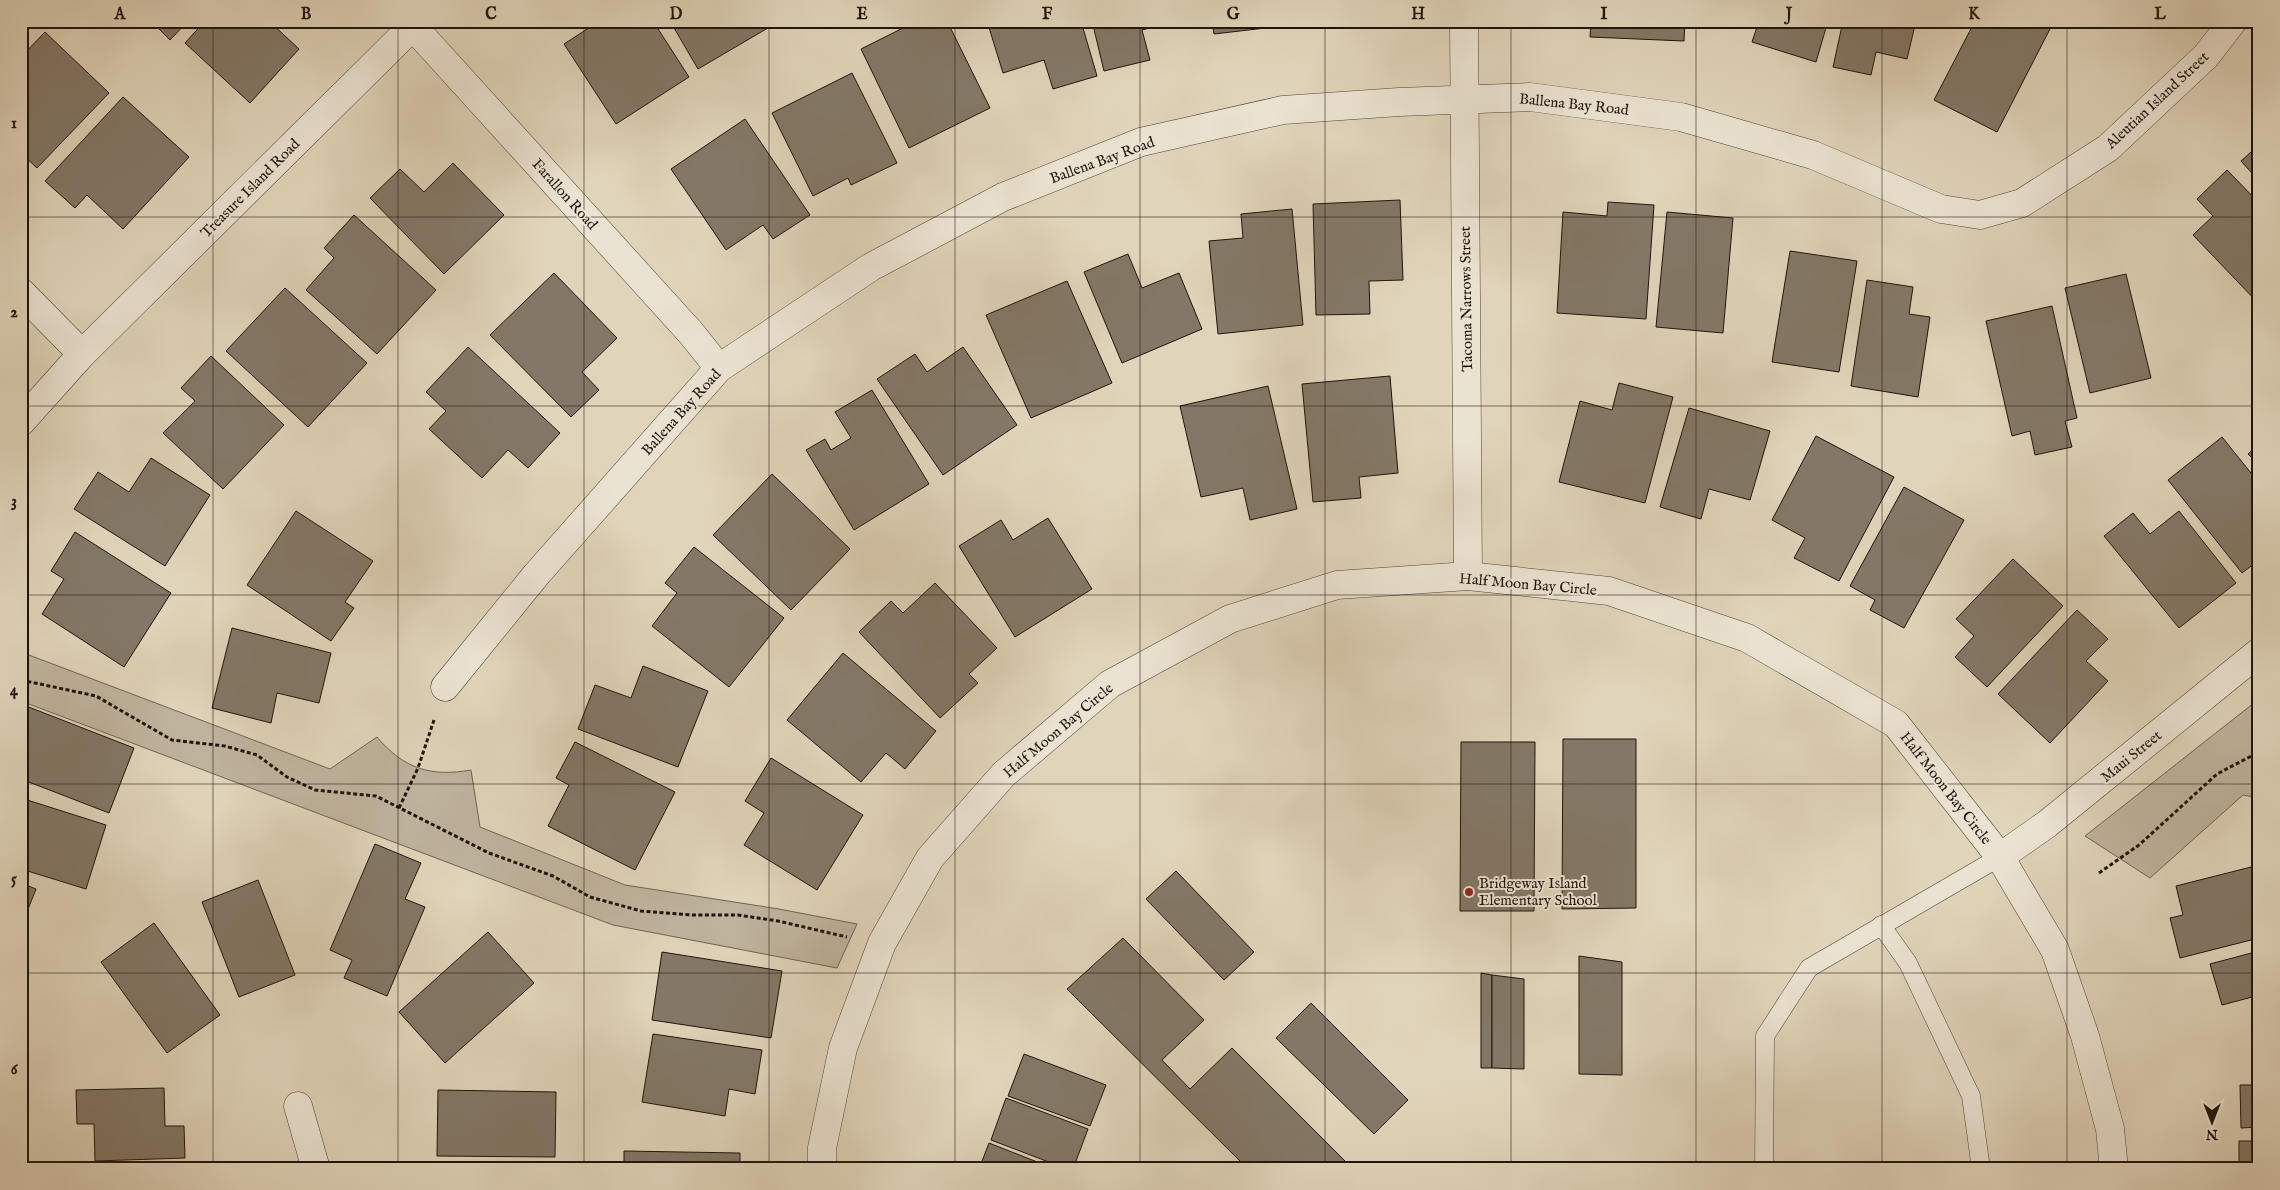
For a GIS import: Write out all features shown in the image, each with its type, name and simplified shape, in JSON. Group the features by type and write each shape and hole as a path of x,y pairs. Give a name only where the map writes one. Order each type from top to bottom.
{"street":[{"name":"Tacoma Narrows Street","path":"1464,21 1468,576"},
{"name":"Aleutian Island Street","path":"2022,203 2108,148 2206,56 2233,21"},
{"name":"Treasure Island Road","path":"21,422 82,354 413,23"},
{"name":"Farallon Road","path":"413,23 684,326 719,368"},
{"name":"Ballena Bay Road","path":"445,687 536,575 719,368 880,263 1003,197 1140,142 1283,110 1399,102 1530,97 1681,117 1813,155 1941,209 1980,215 2022,203"},
{"path":"21,292 82,354"},
{"name":"Half Moon Bay Circle","path":"822,1169 822,1148 843,1048 882,943 930,858 1004,774 1110,684 1230,619 1338,585 1468,576 1609,592 1746,638 1896,724 2000,857 2055,950 2085,1036 2110,1129 2114,1169"},
{"name":"Maui Street","path":"2000,857 2047,824 2259,652"},
{"path":"298,1106 316,1169"}],"lane":[{"path":"1764,1169 1765,1036 1809,968 2000,857"},
{"path":"1881,926 1908,963 1971,1096 1980,1169"}],"path":[{"path":"21,680 96,696 172,740 225,746 257,755 287,777 315,790 376,796 489,853 553,876 590,897 641,911 692,915 738,915 778,921 882,943"},
{"path":"399,808 418,768 445,687"},
{"path":"2099,873 2139,845 2217,774 2259,752"}],"shaded area":[{"path":"21,652 330,769 377,737 397,757 419,768 443,772 471,770 480,827 625,885 779,909 857,924 837,968 613,925 21,701"},
{"path":"2259,699 2259,798 2243,795 2150,878 2085,836"}],"building":[{"path":"151,21 188,21 170,40"},
{"path":"205,21 269,21 299,49 250,103 185,43"},
{"path":"594,21 653,21 689,77 616,124 564,44 595,24"},
{"path":"670,21 771,21 773,25 698,69"},
{"path":"917,21 947,21 990,108 909,148 861,49"},
{"path":"987,21 1081,21 1097,76 1053,89 1044,60 1003,73"},
{"path":"1092,21 1175,21 1142,30 1150,60 1104,71"},
{"path":"1212,21 1300,21 1300,24 1214,34"},
{"path":"1591,21 1685,21 1684,41 1590,37"},
{"path":"1759,21 1828,21 1816,62 1752,42"},
{"path":"1843,21 1916,21 1907,59 1876,52 1871,75 1833,67"},
{"path":"1975,21 2040,21 2051,27 1997,132 1934,100"},
{"path":"45,32 109,93 37,168 21,153 21,113 23,112 21,110 21,57"},
{"path":"852,73 897,163 851,185 848,178 813,196 772,113"},
{"path":"123,97 189,157 123,229 87,195 75,208 45,181"},
{"path":"745,119 810,215 773,239 763,225 726,250 671,169"},
{"path":"2259,145 2259,181 2241,161"},
{"path":"453,163 504,215 444,274 370,198 400,169 424,192"},
{"path":"2227,170 2259,203 2259,304 2193,235 2213,216 2197,199"},
{"path":"1400,200 1403,280 1369,281 1370,314 1316,315 1313,204"},
{"path":"1608,202 1654,205 1646,319 1557,313 1563,212 1607,216"},
{"path":"1292,209 1303,325 1218,334 1209,241 1243,238 1241,214"},
{"path":"1667,212 1733,218 1723,333 1656,327"},
{"path":"354,215 436,290 377,354 306,290 334,258 324,248"},
{"path":"1790,251 1857,261 1839,372 1772,362"},
{"path":"1128,254 1142,288 1179,273 1202,329 1122,363 1084,272"},
{"path":"554,273 617,338 582,372 599,390 571,417 490,335"},
{"path":"2126,274 2151,378 2090,393 2065,288"},
{"path":"1867,280 1913,287 1909,314 1930,317 1918,397 1851,386"},
{"path":"1067,281 1112,383 1031,418 986,315"},
{"path":"285,288 367,363 308,427 226,351"},
{"path":"2052,306 2077,418 2065,421 2072,447 2035,455 2030,431 2012,436 1986,321"},
{"path":"468,347 560,433 528,468 508,450 482,478 429,429 446,411 426,392"},
{"path":"963,347 1017,425 943,475 877,379 915,354 927,372"},
{"path":"211,356 284,425 223,489 163,433 195,401 181,388"},
{"path":"1390,376 1398,473 1359,477 1361,498 1313,502 1302,384"},
{"path":"1619,383 1673,397 1645,503 1559,482 1580,401 1612,410"},
{"path":"1268,386 1297,509 1250,520 1243,488 1201,497 1180,406"},
{"path":"872,390 929,484 854,530 806,450 825,439 831,450 851,438 835,412"},
{"path":"1689,408 1770,431 1750,500 1709,489 1701,519 1660,507"},
{"path":"1816,436 1894,477 1839,581 1794,558 1805,538 1772,520"},
{"path":"2222,437 2259,483 2259,560 2242,573 2168,480"},
{"path":"2259,444 2259,465 2248,454"},
{"path":"151,458 210,495 165,566 74,509 98,472 129,492"},
{"path":"772,474 850,549 791,610 713,535"},
{"path":"1904,487 1964,520 1904,628 1870,610 1875,600 1850,586"},
{"path":"296,511 373,561 345,602 354,608 331,641 247,585"},
{"path":"2179,511 2236,583 2179,628 2104,536 2133,513 2150,534"},
{"path":"1048,518 1092,589 1015,637 959,546 1001,520 1013,540"},
{"path":"75,532 171,593 124,667 42,614 64,579 51,571"},
{"path":"694,547 784,618 729,687 652,626 677,593 665,583"},
{"path":"2013,559 2063,606 1987,687 1955,657 1974,636 1956,619"},
{"path":"935,583 997,648 969,674 978,683 940,718 859,632 891,601 903,613"},
{"path":"2077,610 2108,639 2086,661 2108,681 2050,743 1998,694"},
{"path":"232,628 331,653 319,703 277,693 271,723 212,708"},
{"path":"843,653 936,731 905,769 886,753 861,782 787,720"},
{"path":"643,666 708,691 678,767 578,729 595,685 631,698"},
{"path":"21,704 134,748 109,813 21,779"},
{"path":"1563,739 1636,739 1636,908 1562,909"},
{"path":"575,742 675,792 635,870 548,826 569,785 556,778"},
{"path":"1461,742 1535,742 1534,911 1460,911"},
{"path":"771,758 863,815 817,890 744,845 764,813 745,801"},
{"path":"21,798 106,825 86,889 21,869"},
{"path":"375,844 421,863 405,899 425,907 387,996 344,978 352,960 330,950"},
{"path":"2259,865 2259,938 2180,958 2170,918 2183,915 2176,886"},
{"path":"1176,871 1254,952 1224,980 1146,899"},
{"path":"258,880 295,975 239,997 202,902"},
{"path":"21,883 36,889 21,927"},
{"path":"154,923 220,1015 167,1053 101,962"},
{"path":"488,932 534,983 445,1063 399,1012"},
{"path":"1123,938 1204,1020 1162,1060 1190,1089 1232,1048 1352,1168 1248,1169 1067,989"},
{"path":"2259,951 2259,1004 2256,996 2222,1005 2210,964"},
{"path":"662,952 782,971 771,1038 652,1020"},
{"path":"1579,956 1622,962 1622,1075 1579,1074"},
{"path":"1481,973 1492,975 1492,1068 1481,1068"},
{"path":"1492,975 1524,979 1524,1069 1492,1068"},
{"path":"1311,1003 1408,1100 1374,1134 1276,1038"},
{"path":"653,1034 762,1050 755,1094 729,1089 725,1116 642,1102"},
{"path":"1024,1054 1106,1085 1090,1126 1008,1096"},
{"path":"2256,1059 2259,1059 2259,1127 2241,1128 2240,1085 2257,1085"},
{"path":"164,1088 165,1126 184,1126 185,1158 95,1161 94,1124 77,1124 76,1090"},
{"path":"438,1090 556,1092 555,1157 437,1156"},
{"path":"1006,1098 1088,1129 1073,1169 1067,1169 991,1140"},
{"path":"2239,1141 2259,1141 2259,1169 2239,1169"},
{"path":"989,1143 1055,1169 979,1169"},
{"path":"624,1151 740,1153 740,1169 624,1169"}],"place":[{"name":"Bridgeway Island Elementary School","path":"1469,892"}]}
